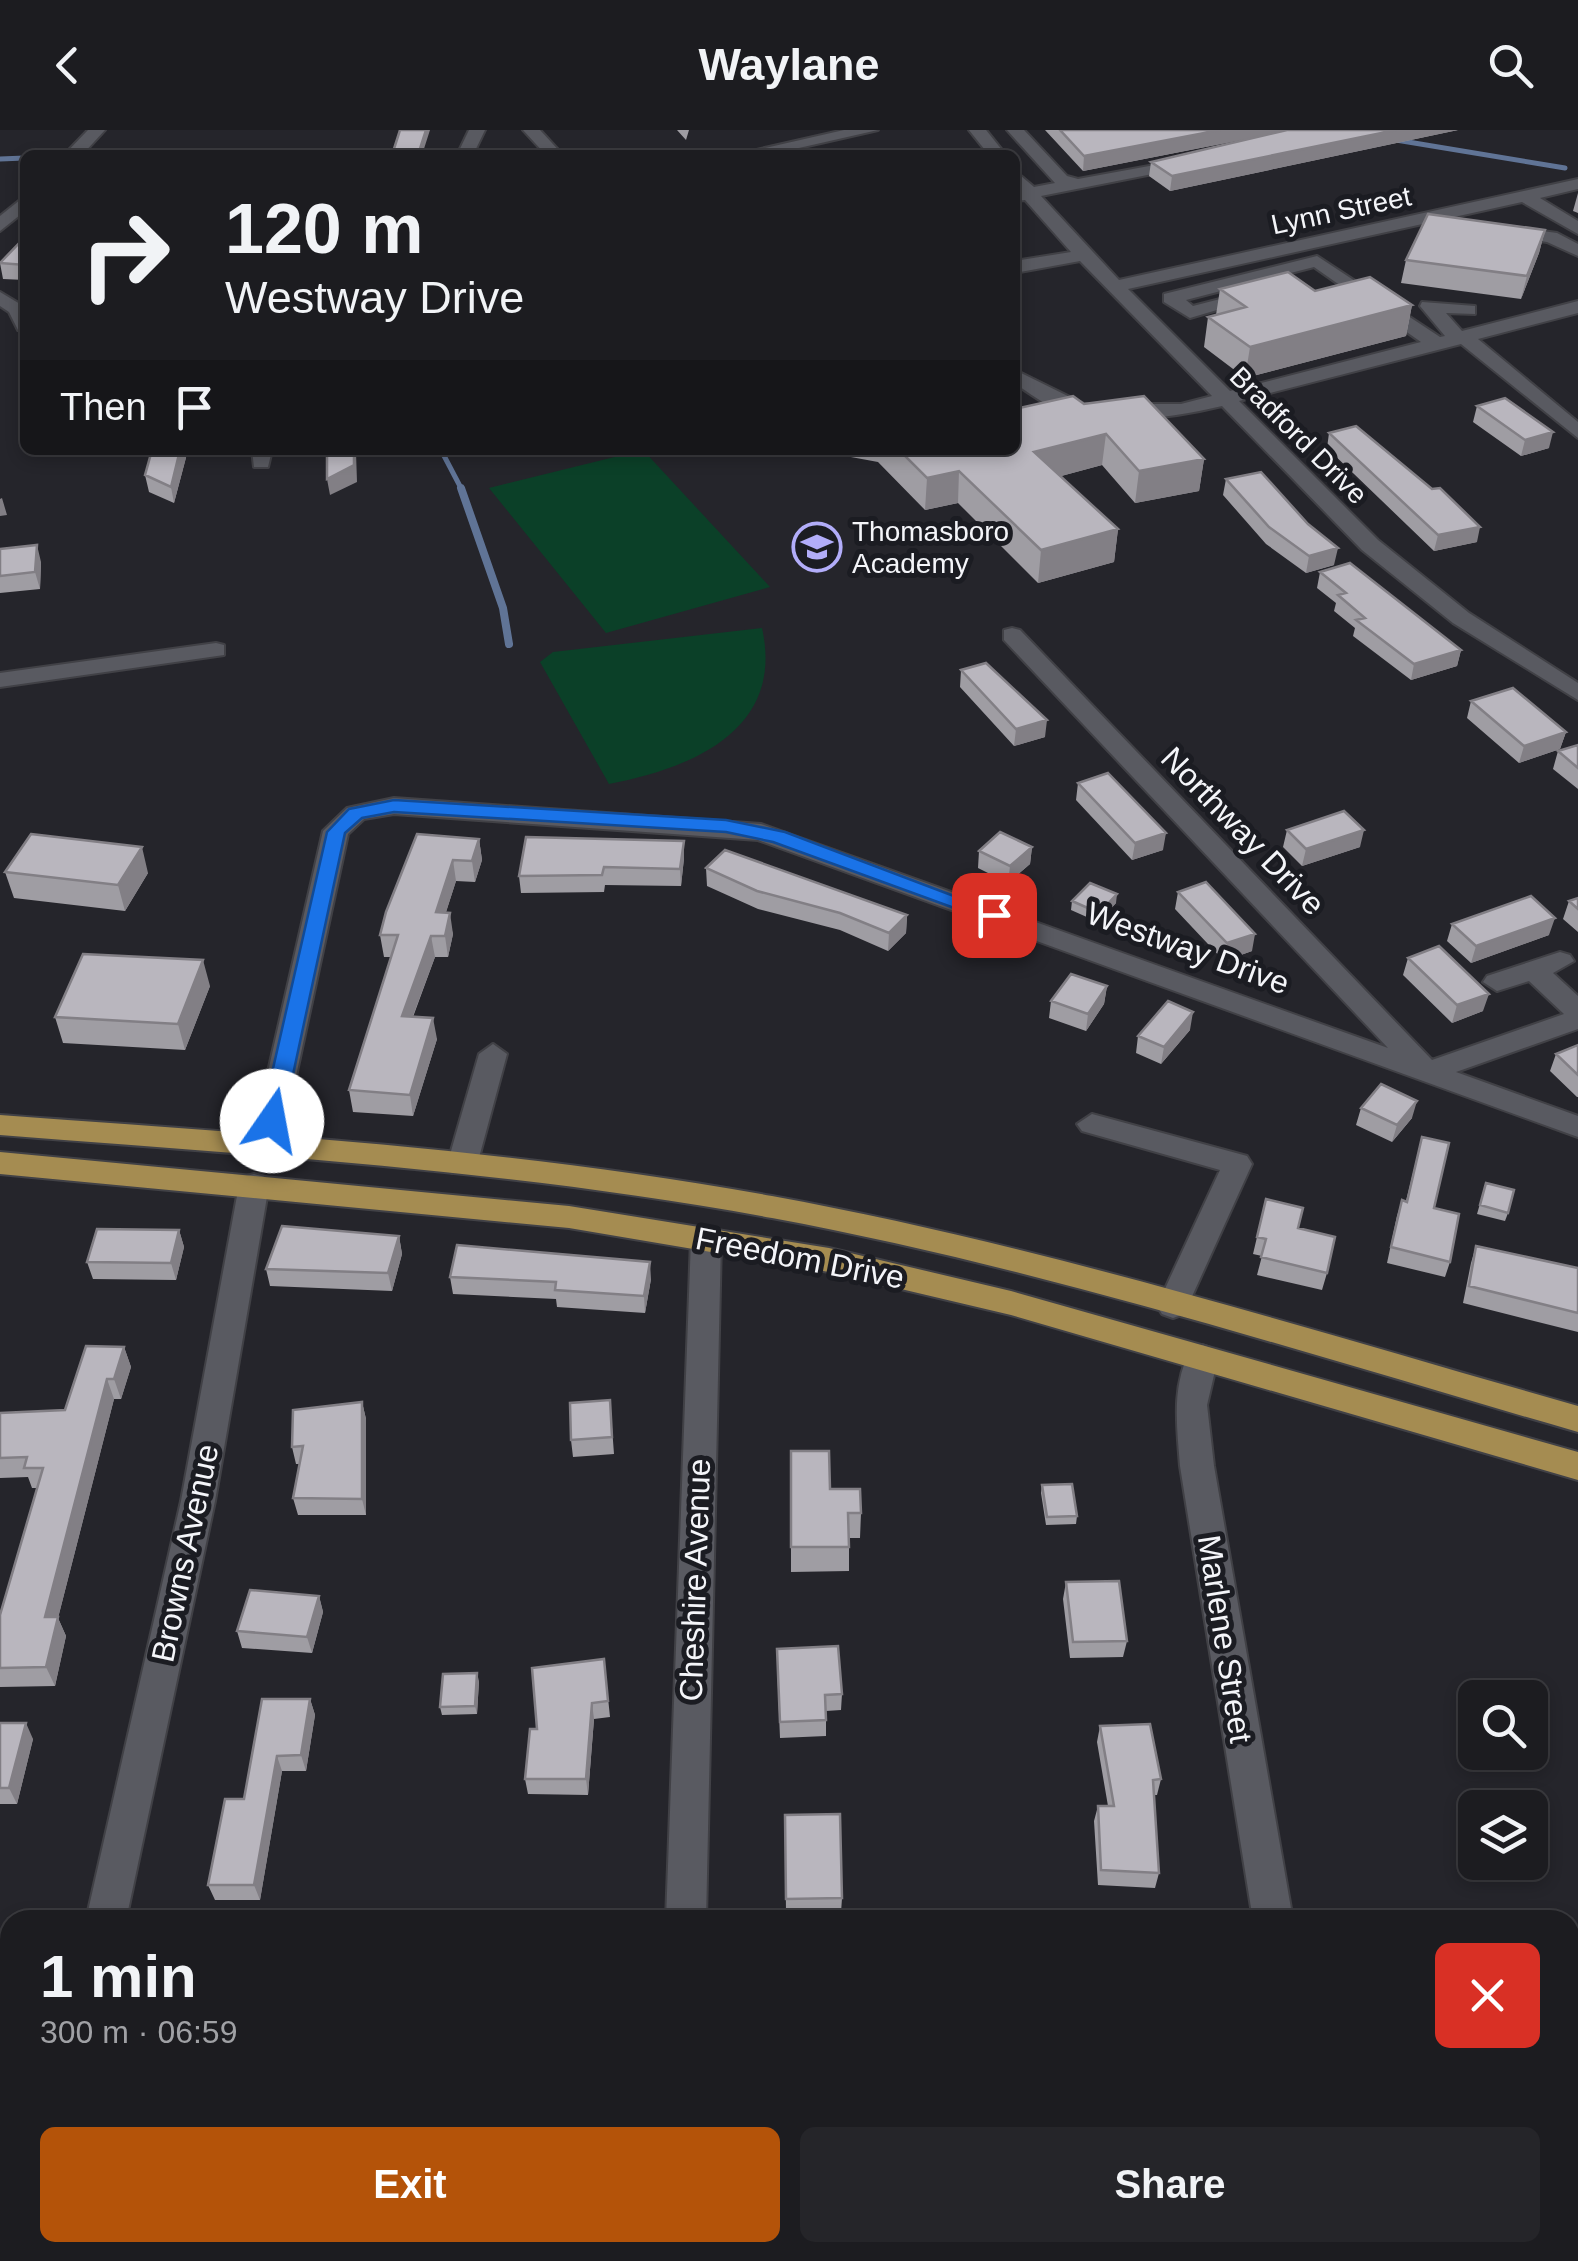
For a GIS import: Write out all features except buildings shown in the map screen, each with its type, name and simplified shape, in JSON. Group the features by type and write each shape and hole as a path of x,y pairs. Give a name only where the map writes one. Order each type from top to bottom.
{"main road":[{"name":"Freedom Drive","path":"0,1124 462,1166 770,1206 942,1243 1578,1420"},
{"path":"0,1135 35,1128"},
{"name":"Freedom Drive","path":"0,1162 569,1217 914,1280 1578,1466"}],"street":[{"path":"77,150 97,130"},
{"path":"531,130 550,150"},
{"path":"768,150 870,130"},
{"path":"977,130 994,150"},
{"path":"1015,130 1060,180 1084,185"},
{"path":"1023,196 1201,160"},
{"name":"Lynn Street","path":"1115,286 1578,184"},
{"name":"Bradford Drive","path":"1023,196 1040,219 1068,239 1342,518 1416,584 1578,693"},
{"path":"1525,196 1578,229"},
{"path":"0,226 20,206"},
{"path":"1446,215 1479,228 1552,237 1578,252"},
{"path":"1033,243 1068,239"},
{"path":"1020,266 1084,255"},
{"path":"1281,270 1299,284 1190,312 1172,298 1281,270 1317,261 1436,344"},
{"path":"1320,288 1348,283"},
{"path":"0,298 20,315"},
{"path":"1468,310 1429,306 1461,338 1578,432"},
{"path":"1020,379 1061,404 1084,410 1176,410 1578,307"},
{"name":"Northway Drive","path":"1012,635 1427,1072"},
{"path":"0,680 216,650"},
{"name":"Westway Drive","path":"266,1146 336,832 356,814 394,806 761,832 1578,1127"},
{"path":"1497,982 1547,965 1578,1011"},
{"path":"1427,1072 1578,1019"},
{"path":"462,1166 493,1054"},
{"path":"1092,1124 1237,1164 1173,1306"},
{"name":"Browns Avenue","path":"108,1910 198,1501 254,1185"},
{"name":"Cheshire Avenue","path":"686,1910 706,1240"},
{"name":"Marlene Street","path":"1202,1358 1192,1405 1198,1466 1271,1910"}],"green space":[{"path":"623,455 648,455 770,587 606,633 489,488"},
{"path":"762,628 765,663 759,693 746,718 700,755 609,784 540,662 553,652"}],"waterway":[{"path":"1396,140 1565,168"},
{"path":"0,159 20,158"},
{"path":"444,455 461,488"},
{"path":"461,488 503,608 509,644"}],"place":[{"name":"Thomasboro Academy","path":"817,547"}],"route":[{"path":"272,1121 336,832 356,814 394,806 726,826 778,837 994,915"}]}
